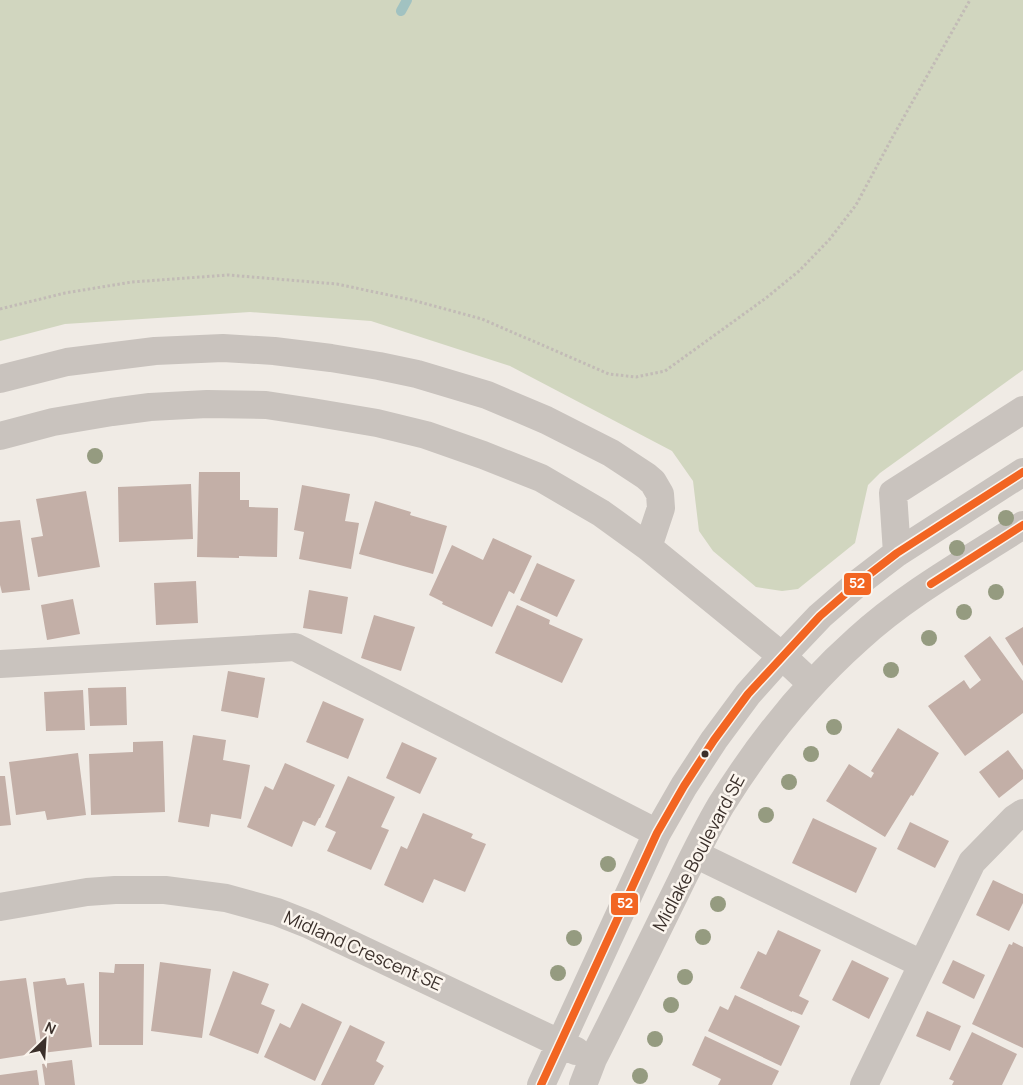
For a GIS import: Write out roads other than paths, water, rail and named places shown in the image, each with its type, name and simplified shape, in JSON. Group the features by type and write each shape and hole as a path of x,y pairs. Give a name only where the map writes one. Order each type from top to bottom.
{"street":[{"path":"0,379 76,361 154,351 223,348 274,351 331,358 417,374 487,395 546,420 611,453 646,476 653,482 660,494 660,508 648,547"},
{"path":"0,436 53,422 150,407 207,404 266,405 377,423 416,433 483,455 541,478 601,512 648,547 782,656 812,684"},
{"path":"897,552 893,493 1023,410"},
{"path":"542,1085 658,833 684,786 714,740 748,694 820,616 858,583 897,552 1023,472"},
{"name":"Midlake Boulevard SE","path":"582,1085 593,1059 695,854 721,806 750,762 782,719 812,684 857,639 900,603 1023,525"},
{"path":"0,664 295,647 658,833"},
{"path":"864,1085 972,862 1014,818 1023,813"},
{"path":"695,854 922,964"},
{"name":"Midland Crescent SE","path":"0,907 87,892 115,890 165,890 226,898 277,912 310,924 593,1059"}],"waterway":[{"path":"401,11 407,0"}]}
